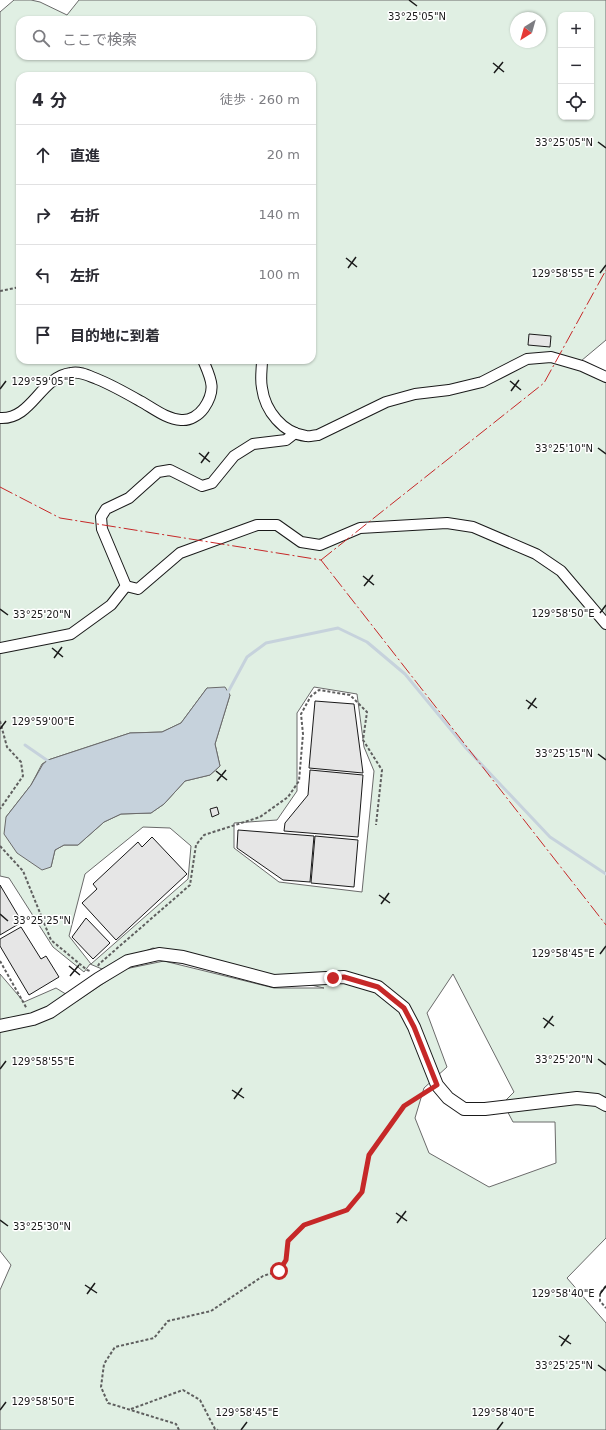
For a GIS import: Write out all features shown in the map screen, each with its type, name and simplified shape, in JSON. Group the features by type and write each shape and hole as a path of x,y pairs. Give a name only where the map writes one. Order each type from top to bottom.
{"street":[{"path":"262,364 262,388 268,409 281,424 294,433 307,436 318,435 386,402 414,394 449,390 482,382 527,359 551,357 582,366 606,377"},
{"path":"0,418 6,419 16,416 26,408 50,382 62,374 73,372 86,374 113,386 167,416 182,420 192,418 202,410 210,399 212,389 210,378 205,364"},
{"path":"126,586 102,529 101,518 106,510 129,498 158,472 170,470 202,486 212,483 234,456 253,444 286,440 294,433"},
{"path":"126,586 138,589 180,553 257,525 277,525 301,542 320,545 360,528 448,523 473,527 536,554 561,571 606,624"},
{"path":"0,648 71,634 110,605 126,586"},
{"path":"0,1026 33,1019 50,1012 97,975 128,961 159,954 183,957 274,981 344,977 378,987 404,1008 414,1027 437,1085 448,1098 464,1108 485,1109 577,1098 597,1100 606,1105"}],"path":[{"path":"0,291 16,287"},
{"path":"0,846 23,872 50,940 87,970 97,975 99,964 190,885 196,846 204,834 260,817 288,797 299,781 302,734 301,714 311,696 319,690 350,696 367,712 363,740 382,770 376,825"},
{"path":"0,721 6,747 21,762 23,776 0,809"},
{"path":"0,961 33,1019"},
{"path":"180,1430 176,1424 108,1403 101,1387 104,1364 115,1347 154,1338 168,1321 212,1311 263,1276 279,1271 286,1260 288,1241 304,1225 347,1210 362,1192 369,1155 404,1106 437,1085"},
{"path":"606,1286 600,1293 600,1301 606,1308"},
{"path":"130,1409 183,1390 200,1400 215,1429 218,1430"}],"green space":[{"path":"14,0 31,0 40,2 67,15 79,0 606,0 606,340 575,366 606,381 606,1238 567,1278 606,1323 606,1430 0,1430 0,1290 11,1265 0,1251 0,974 24,1002 56,988 77,1001 125,969 164,961 274,988 324,988 153,948 102,969 90,964 84,972 53,947 9,878 0,876 0,12","holes":["314,687 357,694 364,747 374,771 362,892 279,882 234,848 234,823 277,820 297,791 297,713","207,688 230,695 215,744 220,766 210,775 185,781 164,804 151,813 121,814 104,822 78,845 64,845 55,850 51,867 6,817 31,785 42,764 48,760 130,733 162,732 181,723","143,827 170,828 191,846 188,879 91,964 69,936 85,874","453,974 514,1092 503,1103 513,1122 555,1122 556,1163 489,1187 429,1153 415,1118 424,1088 447,1067 427,1013"]}],"shaded area":[{"path":"225,687 230,695 215,744 220,766 210,775 185,781 164,804 151,813 121,814 104,822 78,845 64,845 55,850 51,867 42,870 17,853 4,834 6,817 31,785 43,764 48,760 130,733 162,732 181,723 207,688"}],"building":[{"path":"529,334 551,336 550,347 528,345"},
{"path":"315,701 354,704 363,773 309,768"},
{"path":"310,770 363,775 358,837 284,831 285,823 308,795"},
{"path":"217,807 219,814 212,817 210,809"},
{"path":"238,830 314,836 310,882 283,880 237,848"},
{"path":"315,836 358,840 354,887 311,883"},
{"path":"152,837 187,874 116,940 82,903 97,889 93,884 138,842 142,847"},
{"path":"0,885 22,922 0,935"},
{"path":"86,918 110,943 93,959 72,937"},
{"path":"21,927 41,959 46,956 59,977 29,995 0,946 0,939"}],"waterway":[{"path":"227,694 247,657 266,643 338,628 367,642 405,674 466,748 550,837 606,874"},
{"path":"25,745 51,763"}],"power":[{"path":"321,560 544,383 606,270"},
{"path":"0,487 60,518 321,560 606,925"}],"route":[{"path":"279,1271 286,1260 288,1241 304,1225 347,1210 362,1192 369,1155 404,1106 437,1085 414,1027 404,1008 378,987 344,977 333,978"}]}
